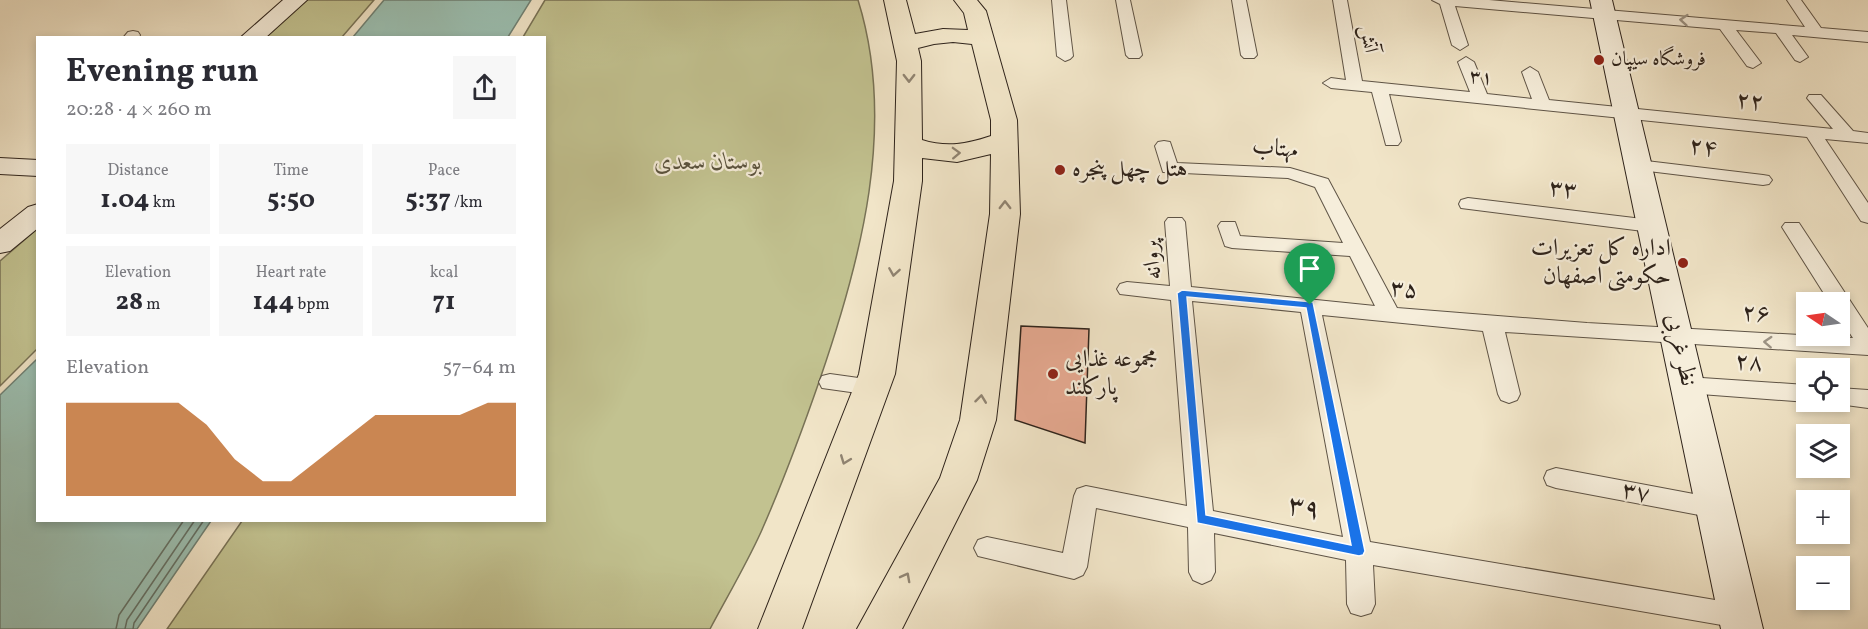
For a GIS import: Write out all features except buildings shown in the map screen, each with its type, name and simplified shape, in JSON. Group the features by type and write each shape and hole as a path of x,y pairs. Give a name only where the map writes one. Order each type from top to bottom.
{"main road":[{"path":"253,36 296,0"},
{"path":"780,629 877,374 908,181 909,61 896,0"},
{"path":"879,629 958,480 978,420 1005,214 1004,120 975,11 965,0"},
{"name":"نظر غربی","path":"1603,6 1740,623"},
{"path":"905,45 921,38 938,35 962,34 982,39"},
{"path":"908,145 936,154 971,153 1004,140"},
{"path":"0,166 36,168"},
{"path":"0,244 36,215"}],"street":[{"path":"1059,0 1065,56"},
{"path":"1123,0 1134,55"},
{"path":"1239,0 1249,55"},
{"name":"آتش","path":"1340,0 1355,86"},
{"path":"1439,0 1501,5 1603,6 1724,24 1868,37"},
{"path":"1794,0 1816,32"},
{"path":"1446,1 1460,45"},
{"path":"1501,5 1508,22"},
{"path":"1724,24 1753,63"},
{"path":"1780,29 1800,57"},
{"path":"1466,62 1481,99"},
{"path":"1530,72 1543,106"},
{"name":"۳۱","path":"1331,83 1543,106 1626,112"},
{"path":"1379,88 1392,141"},
{"path":"1815,98 1848,136"},
{"name":"۲۲","path":"1626,112 1868,138"},
{"path":"1813,133 1868,217"},
{"name":"مهتاب","path":"1164,146 1169,168 1290,173 1322,183 1390,315"},
{"name":"۲۴","path":"1638,165 1762,180"},
{"name":"۳۳","path":"1468,204 1652,226"},
{"name":"پروانه","path":"1175,222 1201,519 1202,572"},
{"path":"1228,226 1232,242 1356,250"},
{"path":"1792,227 1868,346"},
{"name":"۳۵","path":"1127,289 1310,305 1390,315 1677,338"},
{"path":"1310,305 1359,551 1361,604"},
{"path":"1492,324 1509,394"},
{"name":"۲۶","path":"1677,338 1868,346"},
{"path":"824,379 872,387"},
{"name":"۲۸","path":"1688,385 1796,393"},
{"path":"1850,398 1868,399"},
{"name":"۳۷","path":"1556,478 1715,508"},
{"name":"۳۹","path":"987,548 1074,567 1086,496 1359,551 1740,623"}],"green space":[{"path":"304,0 374,0 343,36 263,36"},
{"name":"بوستان سعدی","path":"545,0 858,0 869,47 874,95 874,143 869,192 849,287 813,398 769,513 743,569 710,629 167,629 241,522 546,522 546,36 524,36"},
{"path":"36,230 36,350 0,386 0,261"}],"water":[{"path":"384,0 531,0 509,36 354,36"},
{"path":"36,360 36,522 210,522 137,629 0,629 0,395"}],"place":[{"name":"فروشگاه سیپان","path":"1599,60"},
{"name":"هتل چهل پنجره","path":"1060,170"},
{"name":"اداره کل تعزیرات حکومتی اصفهان","path":"1683,263"},
{"name":"مجموعه غذایی پارکلند","path":"1053,374"}],"route":[{"path":"1182,293 1310,305 1342,469 1359,551 1201,519 1182,293"}]}
